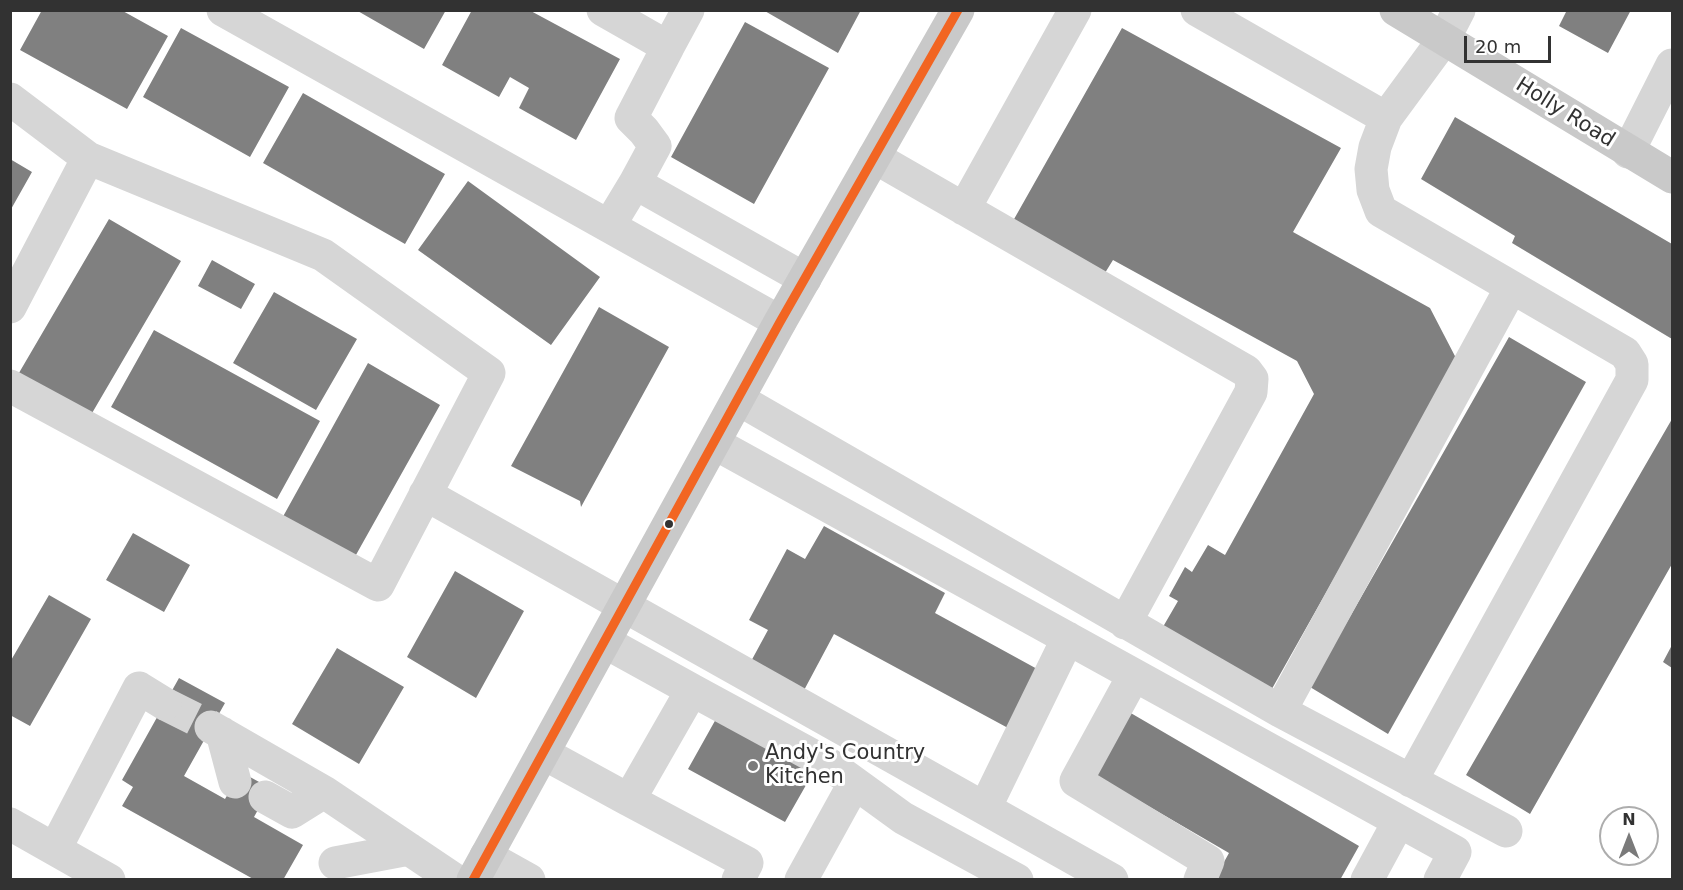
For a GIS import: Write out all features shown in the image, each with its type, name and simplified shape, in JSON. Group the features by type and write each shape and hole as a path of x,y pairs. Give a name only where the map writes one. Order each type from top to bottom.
{"main road":[{"path":"479,868 780,322 958,10"},
{"name":"Holly Road","path":"1396,10 1672,177"}],"street":[{"path":"223,10 780,322"},
{"path":"603,10 668,47"},
{"path":"609,226 655,146 631,118 688,10"},
{"path":"964,209 1075,10"},
{"path":"1197,10 1386,118"},
{"path":"1411,782 1632,380 1632,364 1625,353 1381,211 1373,190 1371,169 1375,147 1386,118 1444,39 1459,10"},
{"path":"1628,152 1672,65"},
{"path":"10,99 88,158 323,255 489,373 378,585 10,386"},
{"path":"10,307 88,158"},
{"path":"874,158 1246,371 1252,379 1251,392 1125,623"},
{"path":"635,183 805,279"},
{"path":"1280,711 1511,288"},
{"path":"738,399 1280,711 1506,831"},
{"path":"714,443 1455,852 1440,879"},
{"path":"425,494 1112,879"},
{"path":"985,808 1068,638"},
{"path":"605,642 830,765 903,818 1017,879"},
{"path":"1134,675 1076,782 1208,861 1200,879"},
{"path":"629,800 692,690"},
{"path":"55,849 152,696"},
{"path":"235,782 217,730 324,792 455,879"},
{"path":"543,753 747,863 738,879"},
{"path":"801,879 854,784"},
{"path":"265,796 292,812 324,792"},
{"path":"330,871 359,816"},
{"path":"1367,879 1399,821"},
{"path":"10,824 109,879"},
{"path":"330,871 409,849"},
{"path":"479,868 529,879"}],"building":[{"path":"42,10 121,10 168,36 127,109 20,50"},
{"path":"356,10 446,10 424,49"},
{"path":"472,10 529,10 620,59 576,140 519,108 529,88 510,77 499,97 442,65"},
{"path":"763,10 861,10 838,53"},
{"path":"1567,10 1631,10 1608,53 1559,26"},
{"path":"745,22 829,68 754,204 671,157"},
{"path":"181,28 289,87 250,157 143,97"},
{"path":"1122,28 1341,148 1293,232 1430,308 1457,360 1269,694 1160,632 1178,601 1169,596 1185,567 1192,572 1208,545 1225,555 1314,394 1297,361 1113,260 1100,281 1009,228"},
{"path":"303,93 445,174 405,244 263,163"},
{"path":"1455,117 1672,244 1672,339 1512,243 1515,236 1421,179"},
{"path":"10,159 32,172 10,211"},
{"path":"468,181 600,277 551,345 418,250"},
{"path":"109,219 181,261 88,420 16,378"},
{"path":"212,260 255,284 241,309 198,286"},
{"path":"274,292 357,339 316,410 233,363"},
{"path":"599,307 669,347 581,507 580,501 511,466"},
{"path":"154,330 320,421 277,499 111,407"},
{"path":"1509,337 1586,382 1388,734 1310,687"},
{"path":"368,363 440,405 352,562 280,522"},
{"path":"1672,419 1672,564 1530,814 1466,775"},
{"path":"824,526 945,593 935,613 1039,670 1008,728 834,634 802,694 749,665 768,630 749,620 787,549 805,559"},
{"path":"133,533 190,565 164,612 106,580"},
{"path":"455,571 524,611 476,698 407,657"},
{"path":"49,595 91,619 30,726 10,715 10,662"},
{"path":"1672,645 1672,668 1663,662"},
{"path":"337,648 404,687 359,764 292,724"},
{"path":"179,678 225,703 184,776 225,799 241,772 270,788 254,817 303,845 283,880 255,880 122,806 133,787 122,780"},
{"name":"Andy's Country Kitchen","path":"721,710 818,764 785,822 688,769"},
{"path":"1129,712 1359,846 1340,880 1214,880 1229,853 1093,774"}],"tunnel":[{"path":"165,704 211,727"}],"transit line":[{"path":"473,880 780,322 958,10"}],"place":[{"name":"Andy's Country Kitchen","path":"753,766"}]}
